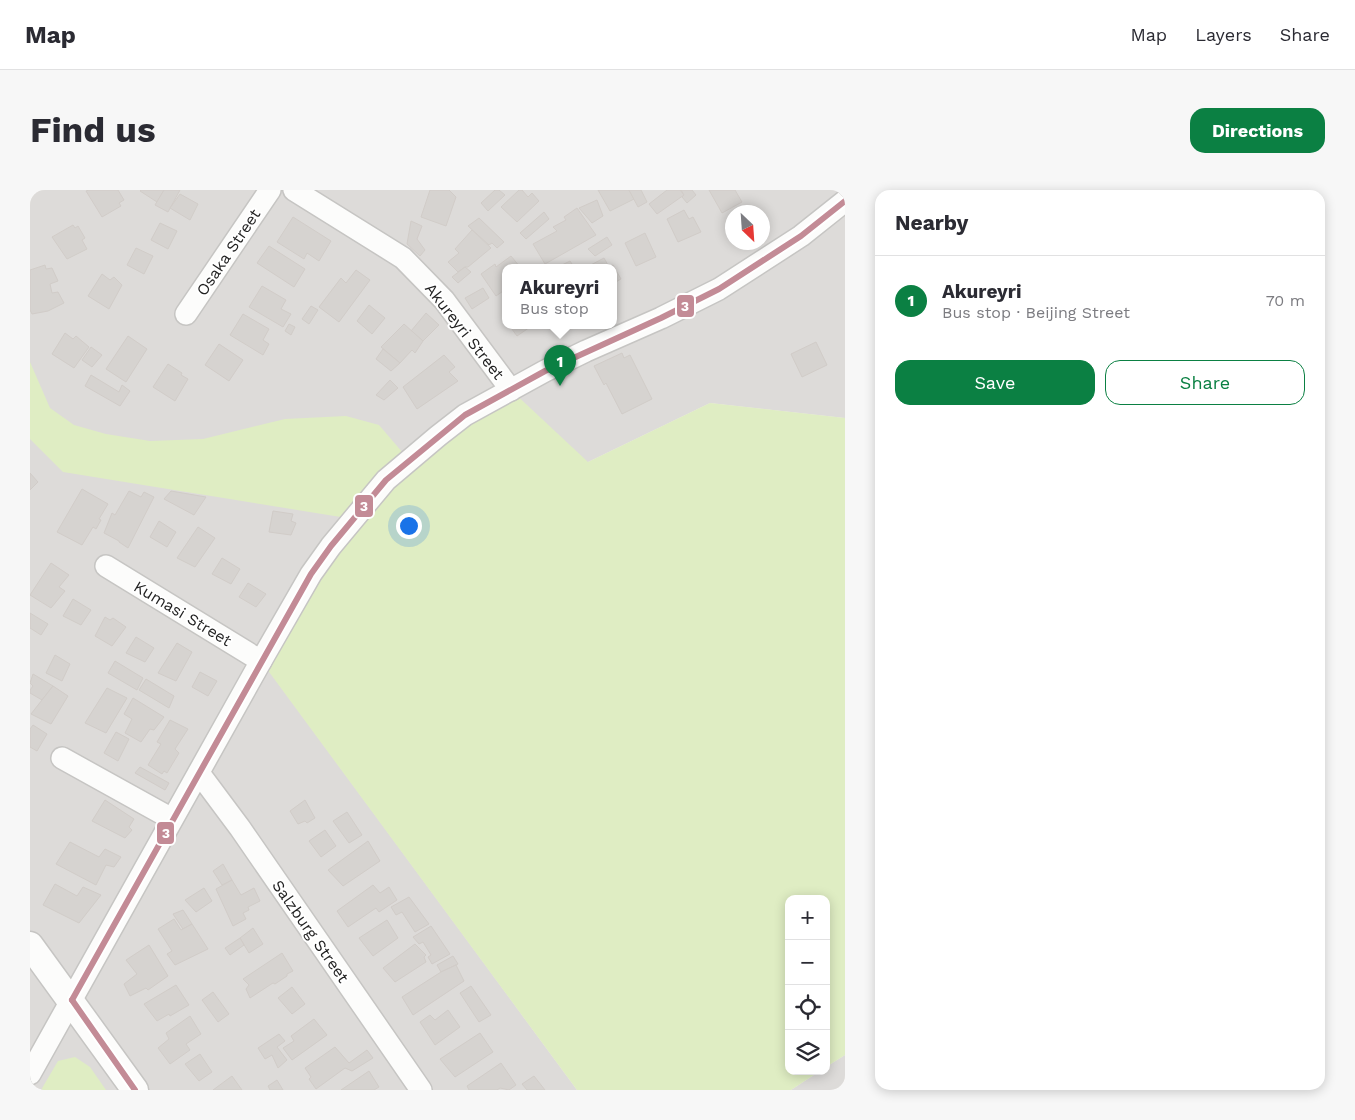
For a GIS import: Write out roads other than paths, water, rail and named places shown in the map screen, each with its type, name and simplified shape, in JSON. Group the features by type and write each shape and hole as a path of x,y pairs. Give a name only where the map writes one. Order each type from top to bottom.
{"street":[{"name":"Osaka Street","path":"186,314 270,190"},
{"name":"Akureyri Street","path":"294,190 403,258 444,300 511,390"},
{"path":"30,1074 311,574 331,546 386,480 466,415 586,351 661,318 719,289 801,236 845,201"},
{"name":"Kumasi Street","path":"106,566 261,660"},
{"path":"62,758 172,819"},
{"name":"Salzburg Street","path":"199,773 240,828 422,1090"},
{"path":"30,945 72,1000 135,1090"}],"place":[{"name":"Akureyri","path":"560,386"}]}
